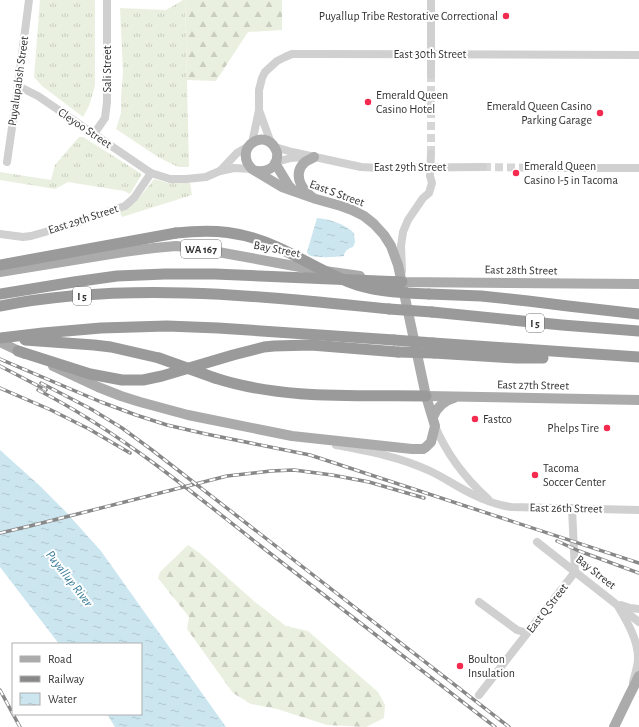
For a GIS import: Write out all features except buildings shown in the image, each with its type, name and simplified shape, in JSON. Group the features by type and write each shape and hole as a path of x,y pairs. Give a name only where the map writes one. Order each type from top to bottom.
{"highway":[{"path":"0,265 176,233 216,231 248,236 265,241 338,277 371,289 429,294 481,296 639,314"},
{"path":"0,294 117,276 164,274 215,274 402,282"},
{"name":"I 5","path":"0,306 49,298 123,294 164,293 262,296 389,309 639,331"},
{"path":"0,338 101,328 168,326 394,340 433,348 516,358 639,357"},
{"path":"0,338 111,347 160,358 234,384 263,390 304,394 426,396"},
{"path":"18,351 90,374 122,380 143,380 162,376 233,355 274,346 311,345 398,352 433,348"}],"main road":[{"path":"262,140 273,145 277,152 277,157 276,162 270,169 266,171 255,170 246,161 246,151 250,145 262,140"},
{"path":"314,157 302,166 299,170 298,177 302,187 316,199"},
{"name":"East S Street","path":"276,162 289,186 296,192"},
{"name":"East S Street","path":"255,170 282,187 352,210 364,216 384,235 391,246 402,282"},
{"name":"Bay Street","path":"0,272 123,252 176,246 195,248 311,269 402,282"},
{"path":"402,282 426,396 434,422"},
{"name":"East 28th Street","path":"402,282 637,283"},
{"path":"0,342 98,387 140,402 188,415 292,436 423,449 431,442 436,410 443,402 461,396"},
{"name":"East 27th Street","path":"426,396 639,400"},
{"path":"614,727 639,676"}],"street":[{"name":"Puyalupabsh Street","path":"7,162 29,0"},
{"name":"Sali Street","path":"94,134 105,118 107,102 107,0"},
{"path":"431,0 431,75"},
{"name":"East 30th Street","path":"250,145 259,110 259,90 262,78 270,67 277,61 292,54 639,55"},
{"name":"Cleyoo Street","path":"18,86 38,96 151,173"},
{"name":"East 30th Street","path":"259,110 273,145"},
{"path":"151,173 170,179 206,177 220,170 238,152 250,145"},
{"name":"East 29th Street","path":"273,145 292,152 361,167 430,172 483,168"},
{"path":"402,282 401,246 403,232 408,220 423,198 423,191 430,172 431,154"},
{"name":"East 29th Street","path":"276,162 291,158 314,157"},
{"path":"220,170 234,168 255,170"},
{"path":"549,168 639,168"},
{"name":"East 29th Street","path":"0,234 23,237 31,236 73,224 124,206 134,198 151,173"},
{"path":"434,422 443,444 455,462 477,489 493,503"},
{"path":"292,436 369,451 406,461 430,471 473,495 493,503"},
{"name":"East 26th Street","path":"493,503 511,507 639,510"},
{"name":"East Q Street","path":"479,695 575,572 572,508"},
{"name":"Bay Street","path":"537,542 639,622"},
{"path":"479,602 517,630 527,633"},
{"path":"617,604 639,609"},
{"path":"617,604 629,626 637,649 637,669 628,698"}],"green space":[{"path":"40,0 95,0 95,86 89,106 83,117 42,86 34,77"},
{"path":"185,0 189,167 178,167 158,157 116,129 121,113 123,73 120,8 166,10"},
{"path":"185,0 282,0 282,30 248,32 216,81 187,80"},
{"path":"79,137 83,137 142,174 130,194 124,191 68,182 55,189 0,180 0,172 51,180 55,165"},
{"path":"154,179 168,183 190,183 192,195 122,217 120,212 135,203"},
{"path":"188,545 201,554 255,602 286,626 308,631 378,692 385,705 384,718 366,727 327,725 277,709 251,704 233,693 187,629 189,617 158,578 160,572"}],"water":[{"path":"317,218 337,222 354,233 355,242 353,247 347,250 344,256 318,257 308,254 307,252"},
{"name":"Puyallup River","path":"0,450 65,511 101,551 226,727 115,727 108,715 142,715 142,643 58,643 0,567"}],"tunnel":[{"path":"431,75 431,154"},
{"path":"483,167 549,168"}],"railway":[{"path":"0,359 101,402 167,425 310,455 639,563"},
{"path":"0,366 46,390"},
{"path":"41,383 91,409 122,428 152,450 509,727"},
{"path":"0,388 51,410 89,429 130,453"},
{"path":"38,390 68,406 152,462 495,727"},
{"path":"0,533 227,476 271,471 294,470 332,475 369,482 424,498"},
{"path":"557,541 579,551 639,573"},
{"path":"0,690 12,712"},
{"path":"14,715 20,727"}],"place":[{"name":"Puyallup Tribe Restorative Correctional","path":"506,16"},
{"name":"Emerald Queen Casino Hotel","path":"368,102"},
{"name":"Emerald Queen Casino Parking Garage","path":"600,113"},
{"name":"Emerald Queen Casino I-5 in Tacoma","path":"516,173"},
{"name":"Fastco","path":"475,419"},
{"name":"Phelps Tire","path":"607,428"},
{"name":"Tacoma Soccer Center","path":"535,475"},
{"name":"Boulton Insulation","path":"460,666"}]}
